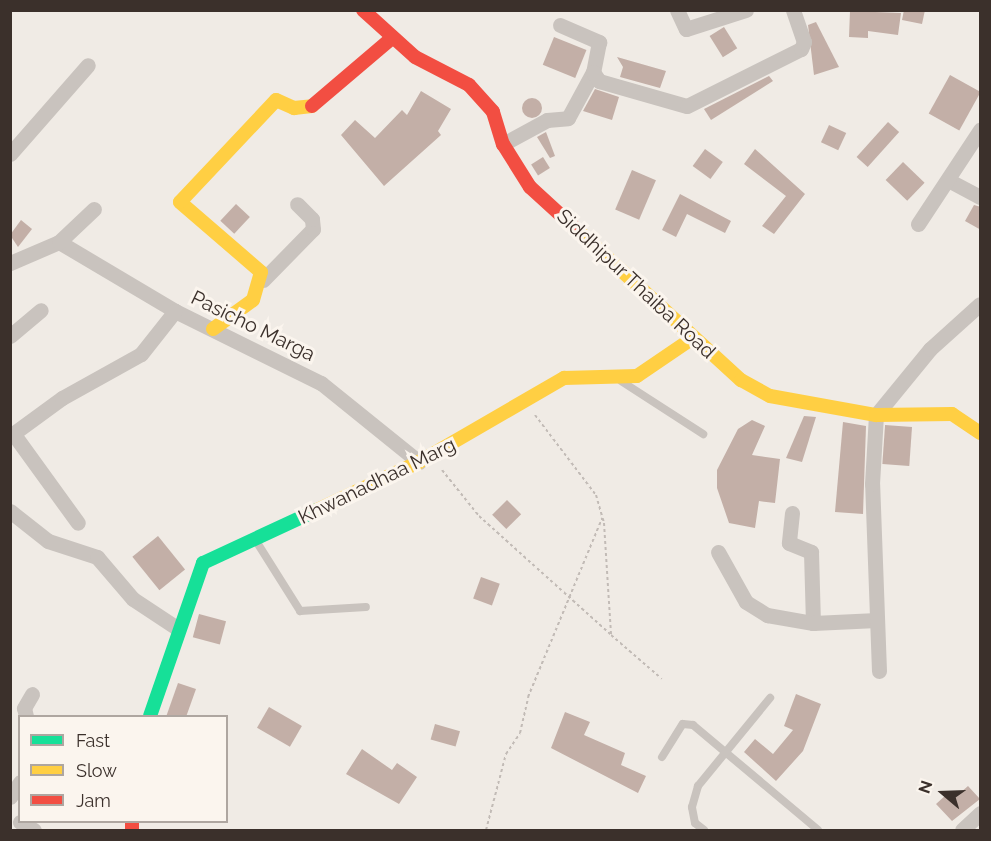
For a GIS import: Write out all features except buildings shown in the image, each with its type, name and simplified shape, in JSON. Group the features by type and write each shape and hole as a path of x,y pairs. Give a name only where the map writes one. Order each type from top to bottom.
{"street":[{"name":"Siddhipur Thaiba Road","path":"363,10 415,57 469,85 493,112 503,144 530,187 741,380 770,396 876,415 952,414 981,433"},
{"path":"677,10 686,29 746,10"},
{"path":"593,72 599,81 687,106 801,49 793,10"},
{"path":"503,144 548,120 568,118 593,72 599,42 560,25"},
{"path":"263,280 261,272 180,202 276,100 294,108 312,106 393,37"},
{"path":"10,154 88,65"},
{"path":"918,224 981,130"},
{"path":"948,180 981,197"},
{"path":"213,329 253,300 263,280 313,229 312,219 297,204"},
{"path":"10,263 59,242 94,209"},
{"name":"Pasicho Marga","path":"59,242 176,311 321,383 425,458"},
{"path":"879,671 876,415 930,349 981,304"},
{"path":"10,336 41,310"},
{"path":"78,523 13,436 62,398 141,354 176,311"},
{"name":"Khwanadhaa Marg","path":"151,715 177,628 203,562 256,540 425,458 526,401 580,374 619,380 652,369 693,338"},
{"path":"10,511 48,541 97,557 133,599 177,628"},
{"path":"792,513 789,543 811,552 813,623"},
{"path":"718,552 746,602 767,615 813,623 877,620"},
{"path":"26,715 24,708 32,694"},
{"path":"962,831 981,813"}],"lane":[{"path":"619,380 703,434"},
{"path":"256,540 300,610 366,607"},
{"path":"704,831 695,823 692,807 698,786 770,698"},
{"path":"662,757 683,723 693,725 818,831"}],"path":[{"path":"526,401 596,495 602,518 610,635"},
{"path":"425,458 479,516 662,679"},
{"path":"486,831 506,754 520,734 528,697 572,599 602,518"}],"traffic: fast":[{"path":"150,715 203,563 317,510"}],"traffic: slow":[{"path":"213,329 253,300 261,272 180,202 276,100 294,108 312,106"},
{"path":"576,229 741,380 770,396 876,415 952,414 980,433"},
{"path":"317,510 419,462 564,378 637,376 693,338"}],"traffic: jam":[{"path":"363,10 415,57 469,85 493,112 503,144 530,187 576,229"},
{"path":"312,106 393,37"},
{"path":"132,823 132,830"}]}
